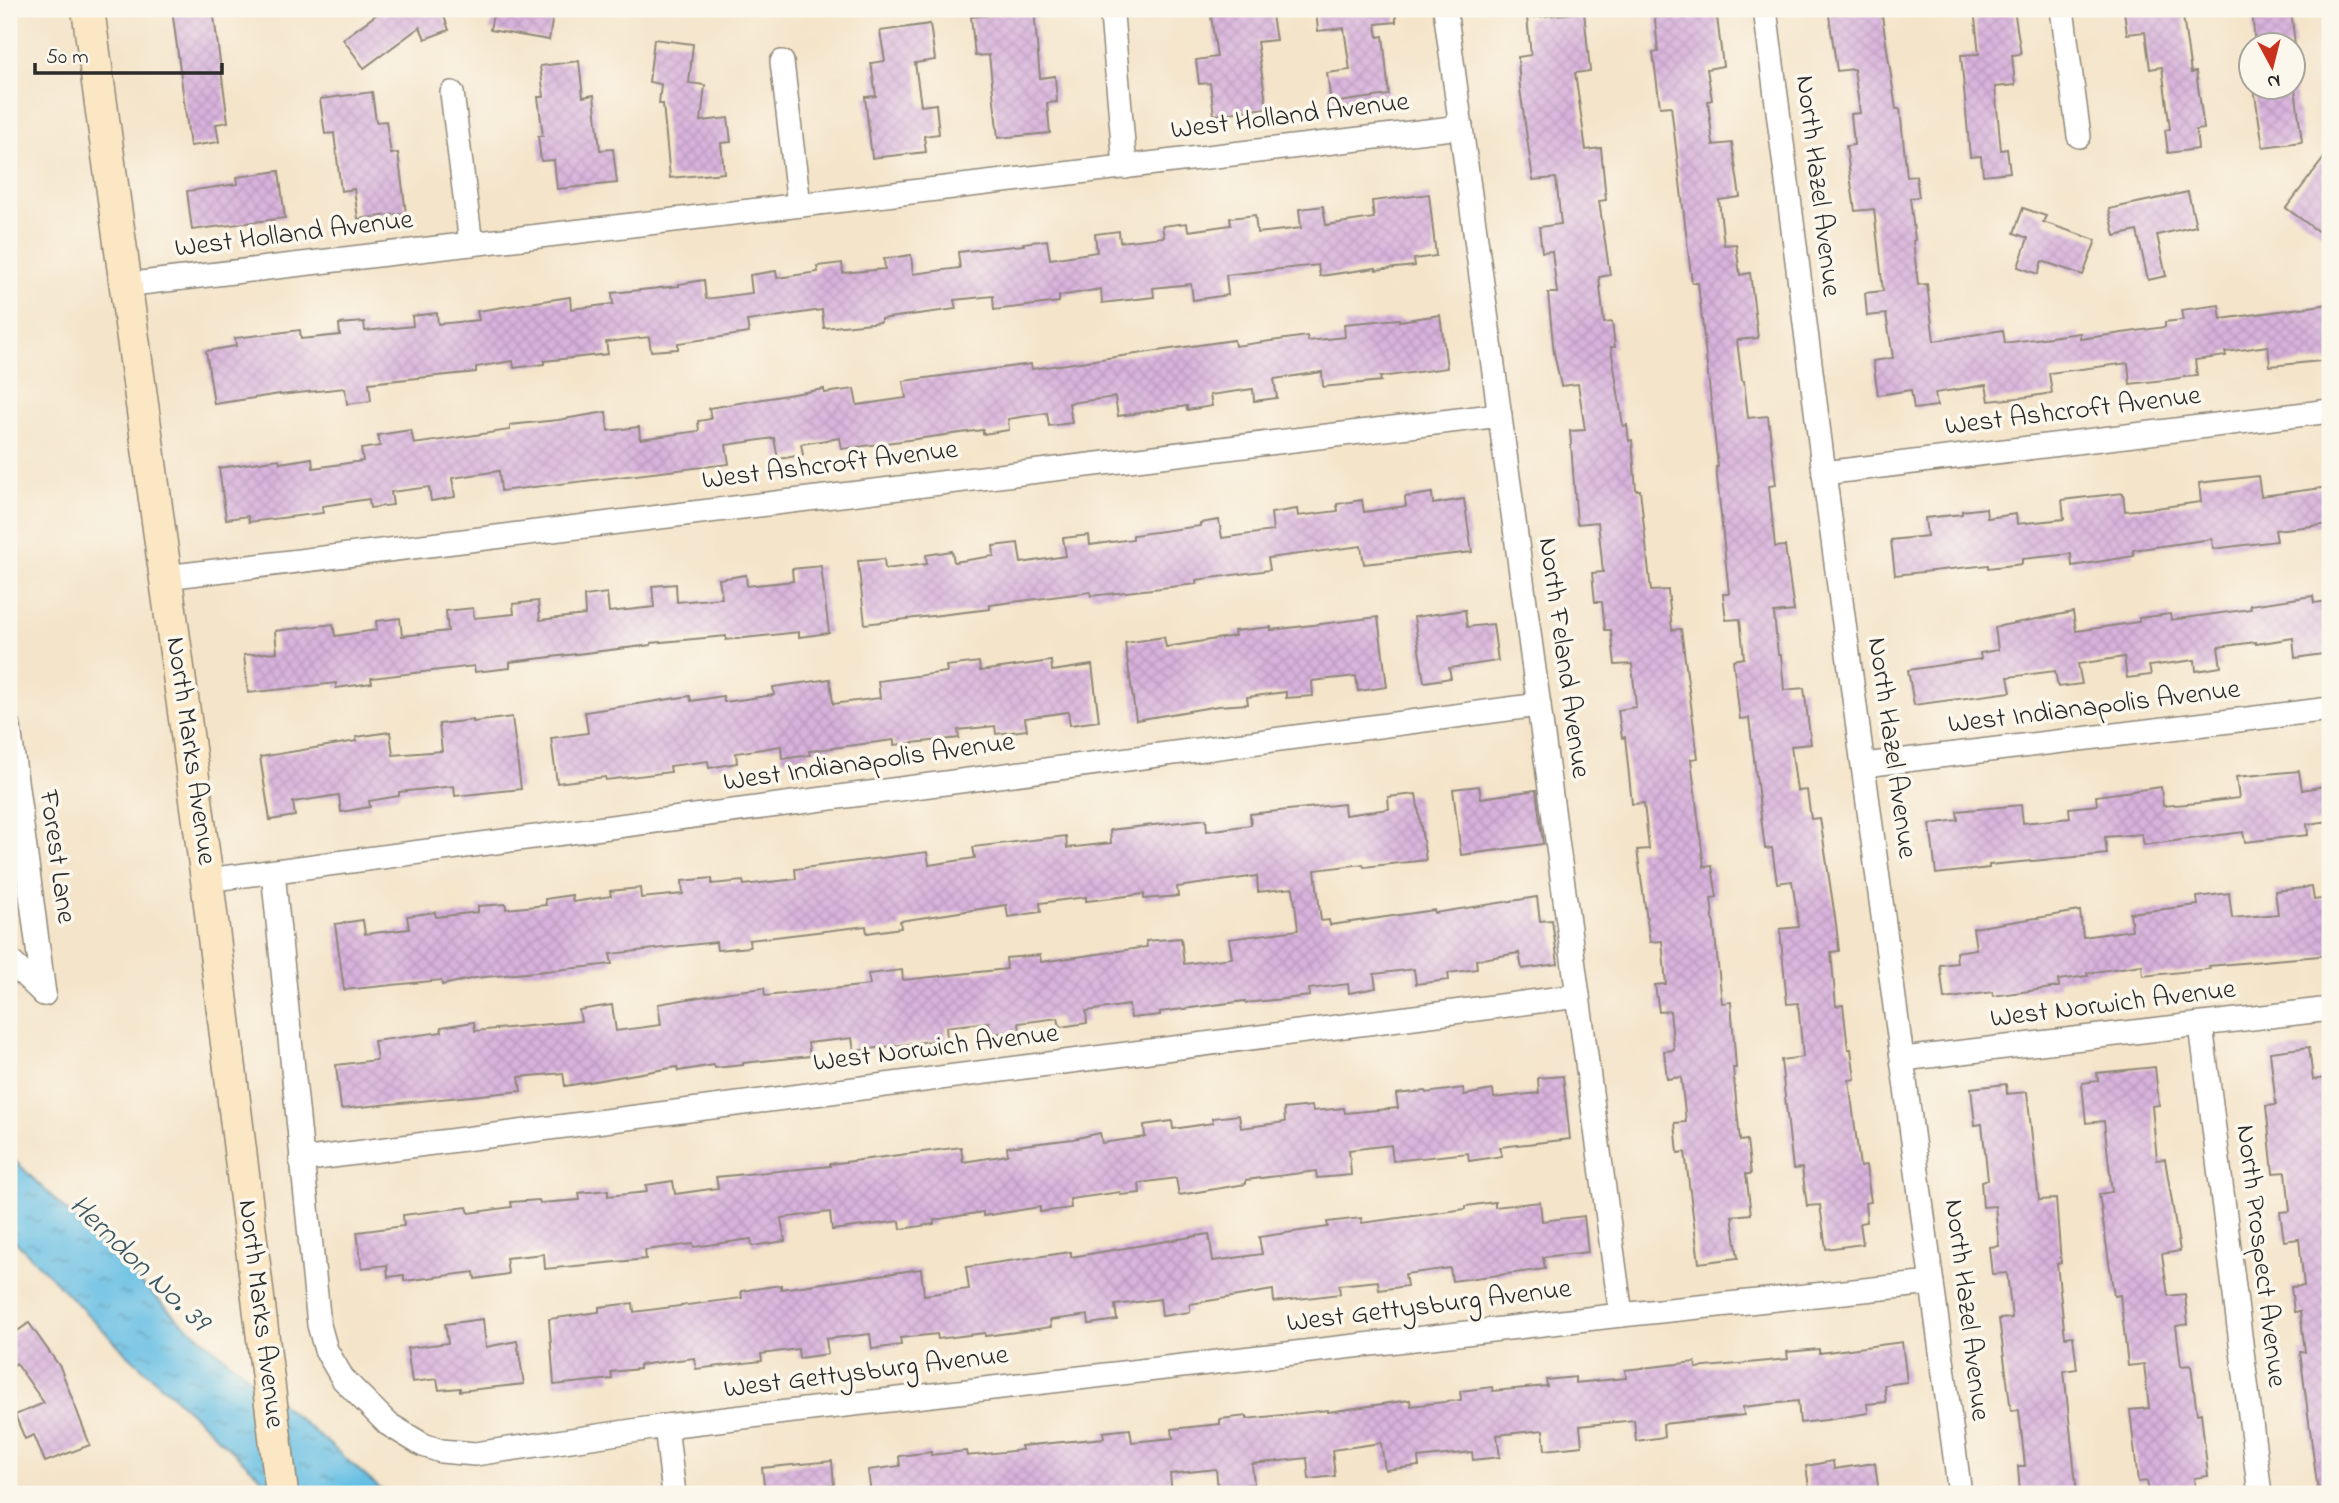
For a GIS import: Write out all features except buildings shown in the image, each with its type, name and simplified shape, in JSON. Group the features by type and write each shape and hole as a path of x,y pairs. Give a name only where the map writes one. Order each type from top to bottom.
{"main road":[{"name":"North Marks Avenue","path":"88,9 208,880 282,1494"}],"street":[{"name":"North Feland Avenue","path":"1445,9 1621,1315"},
{"name":"North Hazel Avenue","path":"1765,9 1960,1494"},
{"path":"2062,9 2079,136"},
{"path":"1112,15 1125,167"},
{"path":"782,62 799,205"},
{"path":"452,93 471,244"},
{"name":"West Holland Avenue","path":"124,285 1461,127"},
{"name":"West Ashcroft Avenue","path":"1824,473 2330,411"},
{"name":"West Ashcroft Avenue","path":"166,577 1500,415"},
{"name":"West Indianapolis Avenue","path":"208,880 1539,705"},
{"name":"West Indianapolis Avenue","path":"1864,765 2330,709"},
{"name":"Forest Lane","path":"9,727 44,994 9,960"},
{"name":"West Gettysburg Avenue","path":"273,872 319,1325 326,1350 343,1379 388,1424 424,1445 441,1451 475,1454 666,1426 1621,1315 1932,1283"},
{"name":"West Norwich Avenue","path":"301,1160 1578,996"},
{"name":"West Norwich Avenue","path":"1903,1059 2330,1009"},
{"name":"North Prospect Avenue","path":"2201,1024 2260,1494"},
{"path":"666,1426 674,1494"}],"water":[{"path":"9,1155 175,1316 386,1494 279,1494 125,1352 9,1235"}],"water label":[{"name":"Herndon No. 39","path":"138,1264"}]}
